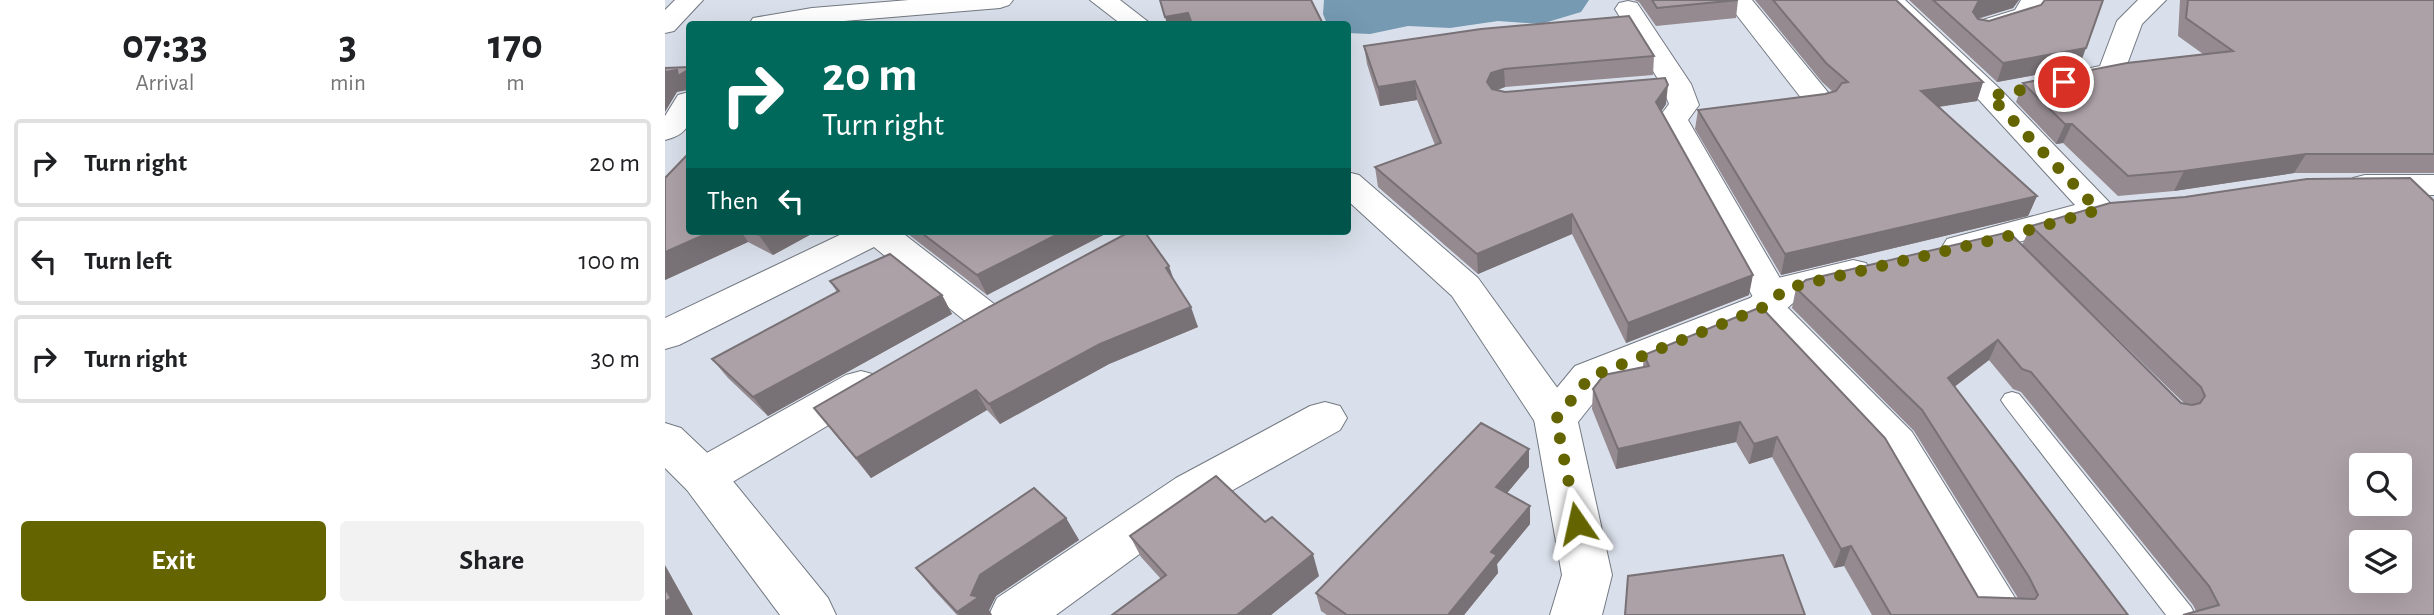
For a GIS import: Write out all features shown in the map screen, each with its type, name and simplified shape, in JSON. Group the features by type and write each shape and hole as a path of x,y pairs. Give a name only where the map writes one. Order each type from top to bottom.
{"street":[{"path":"665,25 690,0"},
{"path":"780,21 818,8 1000,0"},
{"path":"1738,0 1820,102 1793,105"},
{"path":"1890,0 2018,90 2111,209 2005,243 1920,256"},
{"path":"1982,29 2025,15 2034,0"},
{"path":"2018,90 2112,72 2130,21 2153,0"},
{"path":"1110,1 1134,21"},
{"path":"1628,9 1663,85 1684,105 1672,120"},
{"path":"665,32 686,29"},
{"path":"1672,120 1712,115"},
{"path":"1672,120 1769,303 1896,444 1997,615"},
{"path":"2336,186 2433,185"},
{"path":"1351,187 1465,287 1556,419 1587,575 1576,615"},
{"path":"665,335 869,235"},
{"path":"882,235 984,316"},
{"path":"1556,419 1590,377 1769,303 1787,288 1880,266"},
{"path":"949,336 1019,298"},
{"path":"703,477 890,370"},
{"path":"1015,615 1192,491 1325,418"},
{"path":"665,440 703,477 810,615"}],"lane":[{"path":"2012,400 2182,615"}],"water":[{"path":"1324,0 1589,0 1581,12 1541,24 1498,21 1450,28 1408,26 1370,34 1351,33 1351,21 1326,21 1323,14"}],"building":[{"path":"1160,0 1311,0 1322,21 1191,21 1188,13 1165,17"},
{"path":"1652,0 1738,0 1657,8"},
{"path":"1773,0 1896,0 1983,82 1921,91 2037,196 1785,254 1698,110 1825,94 1836,91 1842,83 1848,82 1826,63"},
{"path":"1933,0 1986,0 1978,2 1973,12 1978,19 1989,21 2041,5 2045,0 2103,0 2086,48 2003,63"},
{"path":"2188,0 2434,0 2434,154 2306,154 2128,176 2072,124 2065,124 2023,83 2127,63 2233,51 2186,18"},
{"path":"1629,16 1654,56 1504,69 1491,73 1487,82 1492,89 1505,92 1665,78 1668,85 1656,102 1753,275 1628,323 1572,214 1477,254 1375,167 1441,143 1415,81 1378,87 1364,46 1481,29"},
{"path":"686,67 686,71 678,76 677,70 665,72 665,68"},
{"path":"686,156 686,235 704,235 665,252 665,178"},
{"path":"2410,178 2434,201 2434,615 2183,615 2219,605 2209,586 2031,372 2022,369 1998,340 1948,378 2128,615 1891,615 1851,546 1841,549 1777,437 1754,444 1740,422 1618,449 1593,389 1604,375 1649,366 1644,355 1761,307 1885,438 1978,597 2035,599 2038,595 2029,577 1922,410 1796,288 1806,280 2009,232 2181,403 2192,405 2200,403 2205,396 2201,387 2031,226 2110,203 2185,197 2307,179"},
{"path":"924,235 1056,235 977,275"},
{"path":"1124,235 1147,235 1169,266 1166,268 1191,307 1100,344 989,404 976,390 856,458 814,408 989,307"},
{"path":"890,254 942,295 753,397 712,359 839,291 830,281"},
{"path":"1481,423 1529,449 1496,487 1530,506 1491,552 1497,555 1448,615 1347,615 1316,593"},
{"path":"1216,476 1265,522 1272,517 1313,554 1237,615 1112,615 1166,575 1130,536"},
{"path":"1034,488 1066,518 980,575 971,595 979,597 957,612 916,568"},
{"path":"1783,555 1805,615 1625,615 1628,576"},
{"path":"665,588 671,598 665,602"}],"route":[{"path":"1577,523 1556,419 1590,377 1764,307 1787,288 2001,238 2098,210 1990,96 2064,82"}]}
